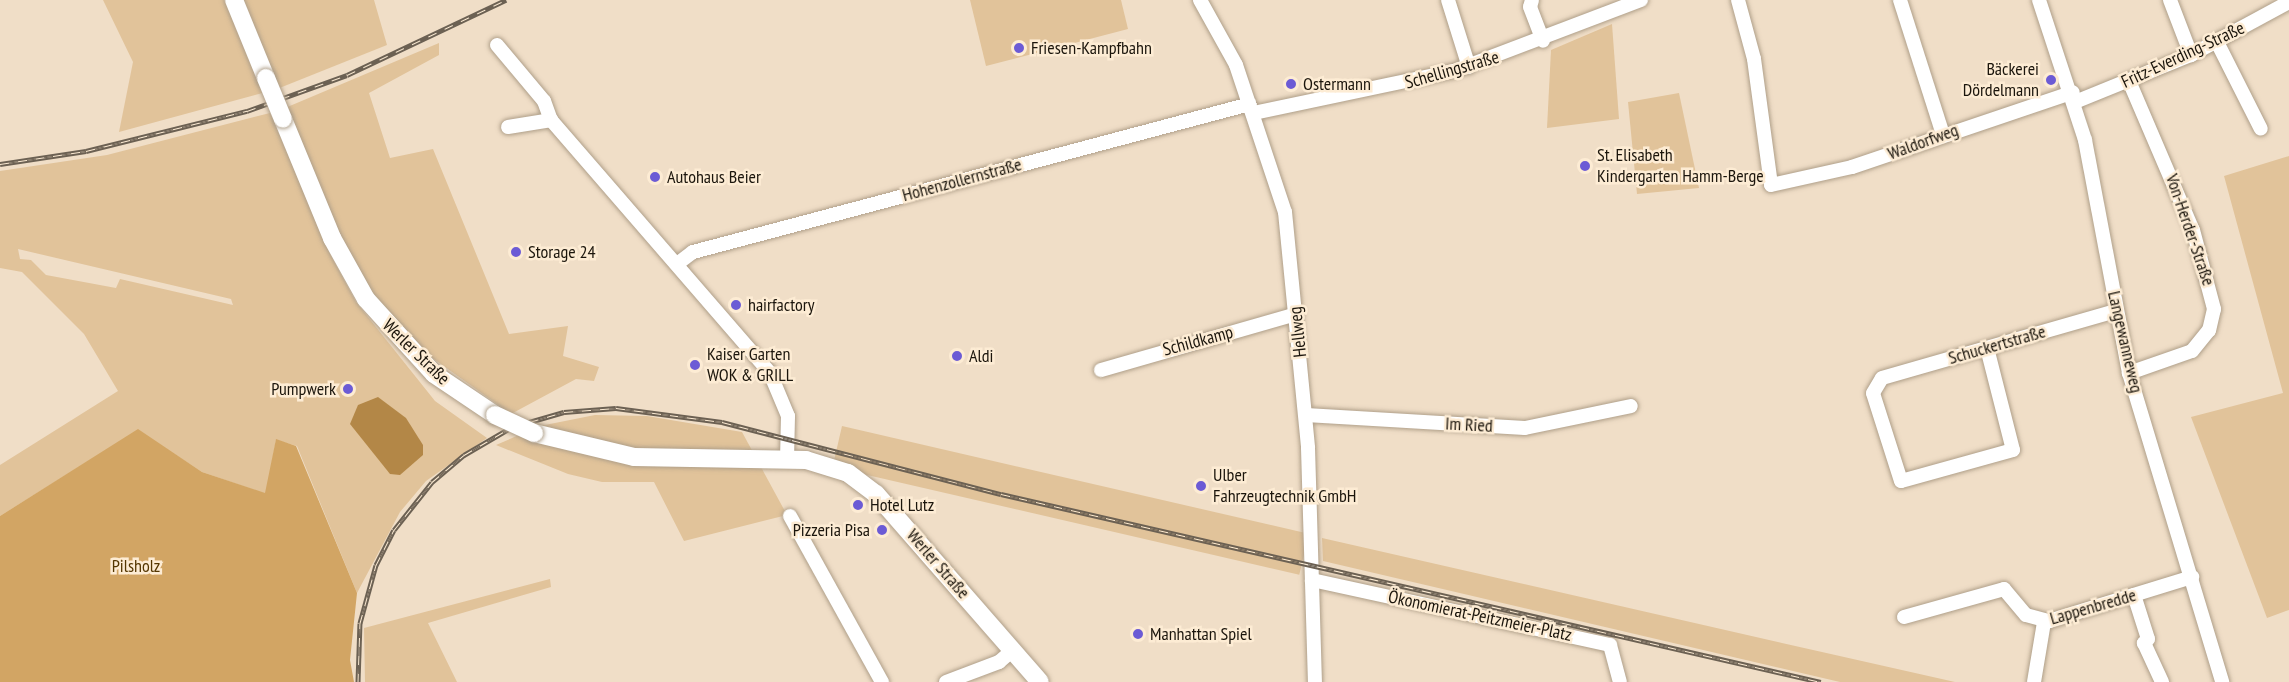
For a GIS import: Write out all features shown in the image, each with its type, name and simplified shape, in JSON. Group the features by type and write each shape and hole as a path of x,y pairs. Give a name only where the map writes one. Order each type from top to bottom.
{"main road":[{"name":"Werler Straße","path":"234,0 336,246 366,299 434,374 495,415 534,433 634,457 787,459 822,464 868,486 1040,682"}],"street":[{"name":"Hellweg","path":"1200,0 1224,40 1252,109 1285,212 1306,415 1316,682"},
{"path":"1448,0 1469,67"},
{"path":"1533,0 1530,7 1543,41"},
{"name":"Schellingstraße","path":"1252,109 1469,67 1543,41 1641,0"},
{"name":"Waldorfweg","path":"1738,0 1754,59 1771,185 1852,167 1943,135 2074,97"},
{"path":"1900,0 1943,135"},
{"name":"Langewanneweg","path":"2039,0 2074,97 2129,372 2222,682"},
{"path":"2170,0 2191,55"},
{"name":"Fritz-Everding-Straße","path":"2074,97 2129,81 2191,55 2287,2"},
{"path":"2217,42 2261,129"},
{"path":"497,45 544,101 550,120 677,264 776,382 788,416 787,459"},
{"name":"Von-Herder-Straße","path":"2129,81 2193,230 2214,309 2209,330 2192,351 2129,372"},
{"name":"Hohenzollernstraße","path":"677,264 693,252 1252,109"},
{"path":"507,127 550,120"},
{"name":"Schuckertstraße","path":"1987,348 2015,442 2009,454 1902,481 1873,393 1878,380 1987,348 2116,311"},
{"name":"Schildkamp","path":"1101,370 1296,314"},
{"name":"Im Ried","path":"1306,415 1525,428 1631,406"},
{"path":"790,516 882,682"},
{"name":"Lappenbredde","path":"1904,617 2004,589 2012,593 2021,612 2044,621 2192,577"},
{"name":"Ökonomierat-Peitzmeier-Platz","path":"1312,580 1610,645 1620,682"},
{"path":"2134,595 2148,639 2144,643 2162,682"},
{"path":"2034,682 2044,621"},
{"path":"946,682 999,662 1013,650"}],"shaded area":[{"path":"103,0 374,0 387,45 277,89 119,132 133,62"},
{"name":"Friesen-Kampfbahn","path":"970,0 1121,0 1128,29 986,66"},
{"path":"1612,24 1619,119 1547,128 1551,50"},
{"path":"439,43 439,55 369,93 390,158 433,149 509,334 568,326 563,356 599,367 594,381 576,379 511,414 417,347 373,293 343,242 285,108"},
{"path":"1679,93 1699,188 1637,194 1628,102"},
{"path":"270,113 330,254 356,302 435,401 487,438 426,481 400,512 357,593 297,446 276,440 266,494 202,472 138,430 0,516 0,465 118,391 84,334 22,272 0,268 0,171 107,155","holes":["18,249 231,299 233,305 120,279 116,288 46,275 31,260 20,259"]},
{"path":"2289,156 2289,610 2267,618 2191,417 2283,393 2224,176"},
{"path":"378,397 406,418 423,445 423,455 400,475 390,474 350,424 358,405"},
{"path":"595,415 647,416 742,432 787,515 684,541 654,482 602,482 568,474 496,445 540,426"},
{"path":"842,426 1309,534 1299,575 833,467"},
{"path":"1322,538 1955,682 1840,682 1323,561"},
{"path":"550,579 551,587 428,623 457,682 365,682 364,628"}],"green space":[{"name":"Pilsholz","path":"138,429 202,472 265,493 276,439 296,446 357,593 350,660 354,682 0,682 0,516"}],"railway":[{"path":"0,164 86,151 247,111 347,75 506,0"},
{"path":"358,682 360,623 376,565 394,530 432,482 464,455 512,427 564,412 616,408 722,422 1001,494 1821,682"}],"place":[{"name":"Friesen-Kampfbahn","path":"1019,48"},
{"name":"Bäckerei Dördelmann","path":"2051,80"},
{"name":"Ostermann","path":"1291,84"},
{"name":"St. Elisabeth Kindergarten Hamm-Berge","path":"1585,166"},
{"name":"Autohaus Beier","path":"655,177"},
{"name":"Storage 24","path":"516,252"},
{"name":"hairfactory","path":"736,305"},
{"name":"Aldi","path":"957,356"},
{"name":"Kaiser Garten WOK & GRILL","path":"695,365"},
{"name":"Pumpwerk","path":"348,389"},
{"name":"Ulber Fahrzeugtechnik GmbH","path":"1201,486"},
{"name":"Hotel Lutz","path":"858,505"},
{"name":"Pizzeria Pisa","path":"882,530"},
{"name":"Manhattan Spiel","path":"1138,634"}]}
